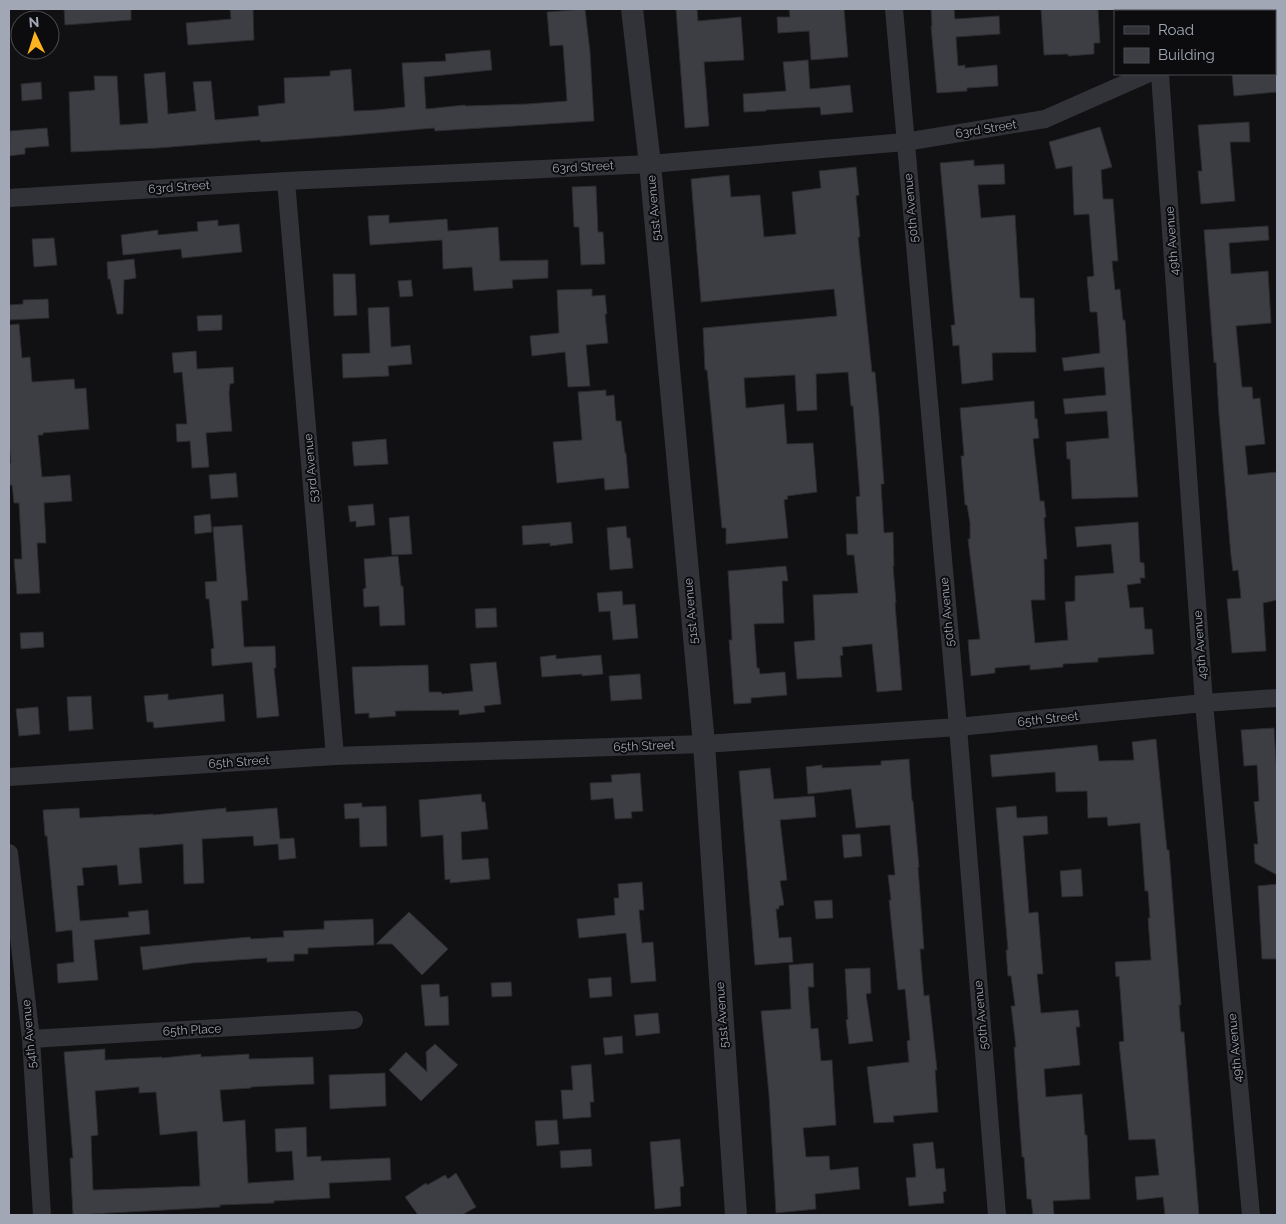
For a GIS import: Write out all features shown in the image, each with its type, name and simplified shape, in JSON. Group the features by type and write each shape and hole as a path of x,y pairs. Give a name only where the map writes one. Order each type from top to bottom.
{"street":[{"name":"51st Avenue","path":"632,9 650,164 704,744 736,1215"},
{"name":"50th Avenue","path":"894,9 958,728 997,1215"},
{"name":"63rd Street","path":"9,198 286,181 650,164 905,142 1045,119 1144,75"},
{"name":"49th Avenue","path":"1160,75 1204,703 1251,1215"},
{"name":"53rd Avenue","path":"286,181 335,756"},
{"name":"65th Street","path":"9,776 335,756 704,744 958,728 1204,703 1277,698"},
{"name":"54th Avenue","path":"9,853 31,1039 42,1215"},
{"name":"65th Place","path":"31,1039 354,1020"}],"shaded area":[{"path":"1174,9 1238,9 1235,10"}],"building":[{"path":"64,9 131,9 131,20 65,25"},
{"path":"230,9 253,9 254,40 188,45 186,23 231,19"},
{"path":"585,9 590,52 594,121 435,131 434,128 261,142 260,140 158,148 71,152 69,92 95,90 94,76 117,76 120,125 148,123 144,74 165,72 168,114 196,111 193,82 211,81 215,120 259,116 258,106 285,103 284,78 330,76 330,71 351,69 354,111 376,110 405,107 402,63 446,61 445,54 490,50 492,70 424,77 426,109 465,105 567,101 563,45 550,46 547,12"},
{"path":"676,9 697,9 698,21 741,17 744,60 704,62 709,126 685,128"},
{"path":"789,9 844,9 848,57 811,60 809,31 778,33 777,17 790,17"},
{"path":"931,9 954,9 955,19 999,16 1000,34 956,37 958,66 965,65 965,68 997,65 998,86 967,88 967,91 937,93"},
{"path":"1041,9 1098,9 1100,43 1094,43 1094,54 1044,55"},
{"path":"808,60 810,89 850,85 853,112 821,115 820,107 744,112 743,94 786,91 783,62"},
{"path":"1277,74 1277,92 1234,96 1232,75"},
{"path":"41,82 42,99 22,101 21,84"},
{"path":"1249,122 1250,142 1230,142 1235,201 1201,204 1198,171 1202,171 1198,125"},
{"path":"1100,127 1112,167 1101,170 1103,199 1113,199 1118,261 1112,261 1115,290 1120,289 1123,320 1125,320 1138,497 1072,499 1070,459 1067,459 1066,442 1109,438 1107,411 1065,414 1063,399 1106,395 1104,367 1064,371 1062,358 1100,353 1097,312 1090,312 1087,277 1094,276 1089,214 1074,215 1072,166 1056,169 1049,142"},
{"path":"47,128 49,146 25,148 25,154 9,156 10,131"},
{"path":"974,160 974,166 1004,164 1005,184 978,185 981,218 1015,215 1020,298 1034,298 1036,352 992,353 993,380 962,384 959,345 953,346 951,325 955,325 940,163"},
{"path":"856,167 859,195 856,196 860,237 858,237 872,372 875,372 879,415 884,484 881,484 884,533 893,532 895,603 902,690 877,692 872,644 842,647 843,655 840,656 842,677 797,679 794,642 815,640 813,595 858,593 854,555 847,555 846,534 858,534 856,497 860,496 853,406 851,406 848,372 816,374 817,410 797,411 795,375 744,378 746,408 784,404 787,444 813,443 817,492 787,496 788,499 784,500 788,538 726,544 726,528 722,528 707,370 705,370 703,328 837,316 834,289 701,302 691,179 729,175 731,197 760,195 764,237 796,234 792,192 821,188 819,171"},
{"path":"596,186 598,232 603,232 605,264 581,265 579,227 574,227 572,187"},
{"path":"389,215 389,223 447,219 448,231 498,227 500,261 548,260 548,278 512,280 513,288 474,291 472,267 443,269 442,240 370,245 368,216"},
{"path":"218,220 218,226 239,224 242,252 182,258 181,249 123,255 121,235 158,230 158,235 198,231 197,222"},
{"path":"1268,226 1269,240 1229,243 1231,274 1268,271 1271,323 1236,326 1242,387 1252,387 1253,399 1260,398 1265,444 1245,446 1248,475 1277,472 1277,600 1263,603 1266,651 1232,653 1227,599 1241,598 1238,570 1233,571 1231,556 1204,230"},
{"path":"54,238 57,265 34,267 32,239"},
{"path":"134,259 136,278 124,280 123,314 117,314 110,279 108,279 107,262"},
{"path":"333,274 355,274 357,315 334,316"},
{"path":"411,280 413,296 400,297 398,281"},
{"path":"592,289 592,296 605,295 608,343 586,345 590,386 568,387 565,352 532,356 530,336 559,333 557,290"},
{"path":"48,299 49,318 9,320 9,305 23,304 23,300"},
{"path":"389,307 391,347 410,345 412,364 388,366 389,376 343,378 342,354 370,353 368,308"},
{"path":"222,315 222,330 198,331 197,316"},
{"path":"19,324 22,358 30,357 32,382 74,379 75,389 86,388 89,429 38,435 42,477 70,475 72,501 44,503 46,543 37,543 40,593 17,594 14,559 22,559 19,503 14,503 12,485 9,485 9,463 11,463 9,442 9,325"},
{"path":"196,351 197,369 233,367 234,383 230,384 229,393 232,431 206,433 209,467 192,468 190,441 177,442 176,424 187,424 182,372 174,373 172,353"},
{"path":"606,390 606,396 614,395 616,421 621,421 629,488 605,490 604,478 557,483 553,442 582,440 578,392"},
{"path":"1034,401 1039,438 1033,439 1040,501 1044,501 1046,517 1044,518 1047,559 1044,559 1045,600 1031,600 1035,643 1068,640 1065,602 1075,601 1075,576 1114,573 1111,544 1077,547 1075,527 1138,522 1140,562 1144,563 1145,578 1140,578 1141,583 1127,585 1130,608 1143,607 1145,629 1152,629 1154,654 1098,658 1098,662 1063,664 1063,667 1030,670 1030,665 995,668 995,673 971,676 968,640 980,639 968,539 970,539 970,523 967,505 965,505 961,456 964,456 960,408"},
{"path":"386,439 388,464 354,466 352,442"},
{"path":"236,473 238,497 211,499 209,475"},
{"path":"373,504 375,525 356,527 356,521 350,522 348,506"},
{"path":"210,514 212,532 195,534 194,516"},
{"path":"409,516 412,554 392,555 389,518"},
{"path":"571,522 573,543 550,546 550,543 523,545 522,526"},
{"path":"242,525 248,600 241,601 244,647 275,646 276,668 274,668 279,716 257,718 252,662 212,666 211,649 214,648 209,599 206,599 205,582 217,581 213,527"},
{"path":"626,526 627,538 630,538 633,568 610,570 607,528"},
{"path":"398,556 401,586 403,586 405,625 380,626 379,606 364,607 363,589 366,588 364,559"},
{"path":"786,566 788,581 782,581 784,623 754,624 757,668 759,668 760,674 785,672 787,695 751,698 751,703 734,704 729,640 732,640 728,571"},
{"path":"622,591 623,605 635,604 638,638 613,640 610,611 599,612 597,593"},
{"path":"496,608 497,627 476,628 475,609"},
{"path":"43,632 44,647 21,649 20,633"},
{"path":"556,655 556,659 601,655 603,674 542,677 540,657"},
{"path":"496,662 501,704 484,706 485,712 459,715 459,710 395,711 396,716 369,718 369,713 355,714 352,667 428,665 429,692 441,692 442,694 473,691 470,664"},
{"path":"640,674 642,699 611,701 609,676"},
{"path":"168,694 168,700 223,694 225,721 154,728 153,722 147,722 144,696"},
{"path":"91,696 93,729 69,731 67,697"},
{"path":"38,707 40,734 19,736 16,709"},
{"path":"1274,728 1277,775 1277,875 1255,863 1254,844 1258,844 1254,802 1259,801 1257,765 1244,766 1241,730"},
{"path":"1156,739 1167,850 1169,850 1181,1005 1179,1005 1181,1032 1184,1032 1199,1215 1165,1215 1163,1197 1137,1200 1135,1177 1159,1175 1155,1139 1129,1140 1119,1042 1124,1041 1119,976 1116,977 1115,962 1151,960 1148,891 1145,891 1140,823 1108,826 1107,817 1088,818 1087,791 1056,792 1055,772 992,777 990,755 1097,745 1099,761 1134,760 1132,742"},
{"path":"909,759 924,949 920,949 924,996 929,995 937,1070 935,1070 938,1112 893,1116 894,1122 874,1123 867,1067 909,1062 907,1041 910,1040 905,989 898,990 889,900 891,900 888,875 895,875 890,825 856,828 851,789 808,794 806,767 822,765 822,768 881,765 881,761"},
{"path":"770,768 774,799 814,796 816,817 780,820 787,880 780,881 784,905 776,909 779,938 791,937 793,962 755,965 739,771"},
{"path":"640,773 643,811 631,812 632,818 615,819 613,798 591,800 590,783 612,782 611,775"},
{"path":"481,794 482,802 485,802 488,829 461,832 462,860 488,858 490,879 450,883 450,879 445,880 443,835 421,837 419,800"},
{"path":"362,803 362,807 386,806 387,846 360,847 359,818 345,819 344,804"},
{"path":"1016,806 1017,818 1047,816 1048,834 1023,836 1029,913 1038,912 1043,974 1037,974 1041,1013 1078,1010 1080,1027 1076,1027 1080,1065 1044,1069 1046,1097 1082,1094 1085,1135 1087,1135 1090,1199 1053,1201 1054,1215 1033,1215 1031,1199 1027,1199 1024,1157 1022,1157 1014,1047 1016,1047 1011,1006 1015,1006 1011,976 1008,976 1006,950 1008,950 996,808"},
{"path":"79,808 80,818 153,815 226,808 226,812 277,808 280,839 294,838 296,858 279,860 278,844 254,846 253,836 202,839 204,883 184,884 183,844 139,848 142,883 119,885 117,865 82,868 84,885 77,886 80,921 129,917 128,912 148,910 150,934 94,940 98,980 58,983 57,964 74,962 72,930 56,932 43,810"},
{"path":"860,834 862,856 844,858 842,835"},
{"path":"1081,869 1083,896 1062,897 1060,871"},
{"path":"642,882 644,910 639,910 642,943 653,942 656,981 631,983 626,933 579,938 577,919 615,915 614,898 619,898 618,884"},
{"path":"1277,884 1277,959 1262,959 1258,886"},
{"path":"832,900 833,918 816,919 814,901"},
{"path":"409,912 448,949 422,975 392,944 376,944"},
{"path":"373,919 374,945 308,948 308,954 294,954 294,961 267,962 267,958 192,963 143,970 140,947 250,937 251,939 284,937 283,931 324,929 324,921"},
{"path":"813,963 814,987 808,987 811,1029 818,1028 821,1061 832,1060 836,1125 803,1128 806,1157 829,1156 830,1170 858,1167 860,1189 815,1194 816,1209 776,1213 769,1095 761,1011 791,1009 789,965"},
{"path":"870,968 871,993 866,994 873,1041 849,1044 846,1020 848,1019 845,969"},
{"path":"611,977 612,996 590,998 588,979"},
{"path":"511,982 512,996 492,997 491,983"},
{"path":"439,984 440,997 448,996 449,1025 425,1026 421,985"},
{"path":"658,1013 660,1033 636,1036 634,1015"},
{"path":"622,1036 623,1053 605,1055 603,1038"},
{"path":"435,1044 458,1065 421,1101 389,1070 406,1052 427,1072 426,1052"},
{"path":"105,1049 105,1060 162,1058 201,1054 201,1057 249,1054 249,1059 313,1057 314,1084 220,1090 223,1122 245,1120 248,1183 294,1180 292,1151 276,1152 275,1129 306,1127 307,1157 321,1156 321,1161 390,1158 391,1180 329,1183 330,1198 220,1205 220,1207 73,1215 70,1158 73,1158 64,1052","holes":["139,1087 139,1093 156,1092 160,1135 197,1131 200,1186 93,1190 91,1136 98,1135 95,1091"]},
{"path":"591,1064 594,1102 590,1102 591,1117 563,1119 561,1090 573,1090 571,1066"},
{"path":"385,1073 386,1106 330,1109 329,1075"},
{"path":"557,1120 559,1144 537,1146 535,1121"},
{"path":"680,1139 684,1186 680,1187 681,1206 655,1209 650,1142"},
{"path":"933,1142 936,1169 944,1168 946,1191 943,1192 944,1203 909,1206 906,1178 916,1177 913,1144"},
{"path":"591,1149 592,1166 561,1168 560,1151"},
{"path":"456,1173 476,1207 462,1215 418,1215 405,1197 426,1183 427,1185 445,1175 448,1179"}]}
